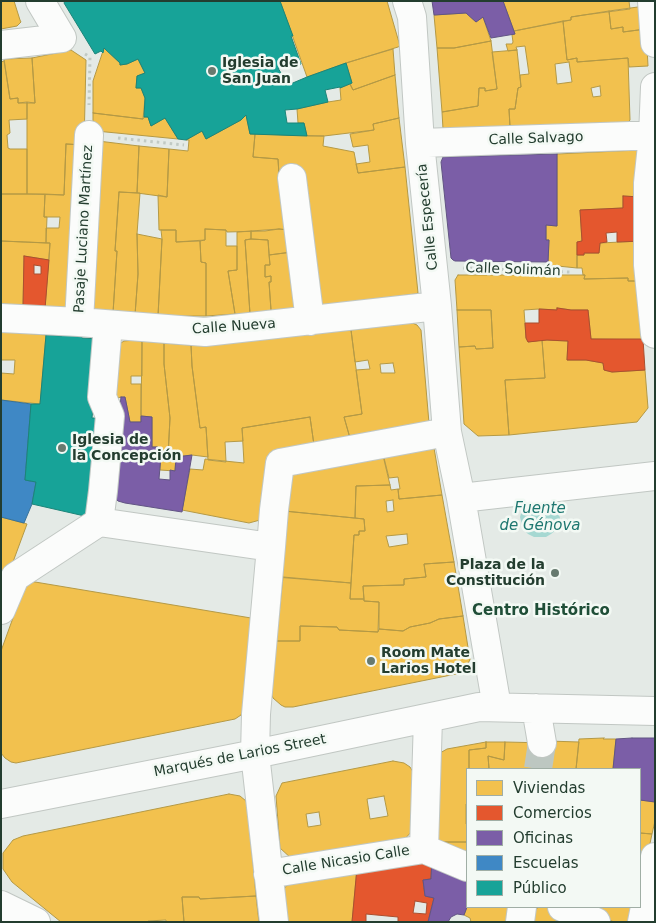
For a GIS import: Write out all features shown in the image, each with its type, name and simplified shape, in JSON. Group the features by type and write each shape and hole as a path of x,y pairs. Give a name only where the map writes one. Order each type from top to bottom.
{"street":[{"path":"1,45 62,38 40,1"},
{"name":"Calle Especería","path":"408,1 412,17 420,142 437,306 447,432 461,498 488,707"},
{"path":"652,1 655,43"},
{"path":"654,98 653,136 648,183 648,265 655,334"},
{"name":"Pasaje Luciano Martínez","path":"79,322 89,135"},
{"name":"Calle Salvago","path":"420,142 653,136"},
{"path":"292,178 310,321"},
{"name":"Calle Nueva","path":"1,318 205,332 437,306"},
{"path":"99,522 110,416 102,397 108,325"},
{"path":"274,922 255,754 256,714 270,547 280,464 447,432"},
{"path":"461,498 655,476"},
{"path":"1,610 15,578 99,522 270,547"},
{"name":"Marqués de Larios Street","path":"1,804 488,707 655,711"},
{"path":"536,708 542,743"},
{"path":"428,718 424,849 466,867"},
{"name":"Calle Nicasio Calle","path":"268,874 424,849"},
{"path":"642,922 655,857"},
{"path":"1,905 36,922"},
{"path":"520,922 522,908"},
{"path":"564,908 596,922"}],"path":[{"path":"62,38 90,57 89,135 184,145"},
{"name":"Calle Solimán","path":"456,268 570,272"}],"water":[{"name":"Fuente de Génova","path":"551,501 556,506 560,518 556,530 546,537 534,537 528,534 523,529 520,517 525,504"}],"building: Viviendas":[{"path":"1,1 14,1 21,22 17,26 1,29"},
{"path":"280,1 387,1 400,46 307,77"},
{"path":"503,1 629,1 630,9 571,17 571,20 514,31"},
{"path":"645,6 646,29 623,32 623,27 611,29 609,11"},
{"path":"609,11 611,29 623,27 623,32 646,29 648,66 629,67 628,58 577,62 577,58 567,60 563,21 571,20 571,17"},
{"path":"466,13 476,22 483,17 491,41 454,48 437,48 434,15"},
{"path":"563,21 567,60 577,58 577,62 628,58 630,120 627,124 510,127 509,109 515,109 518,88 521,87 520,75 529,74 525,46 516,47 517,50 508,51 506,44 512,44 514,31","holes":["569,62 572,82 557,84 555,64","600,86 601,96 593,97 591,88"]},
{"path":"491,41 497,89 485,91 485,88 479,88 478,106 442,112 437,48 454,48"},
{"path":"104,48 120,65 138,59 145,73 137,76 136,88 141,88 145,98 143,119 93,113 93,81"},
{"path":"393,49 395,75 353,90 346,63"},
{"path":"71,50 86,60 84,145 66,144 64,195 27,194 27,102 35,103 32,58"},
{"path":"517,50 521,87 518,88 515,109 509,109 510,127 443,129 442,112 478,106 479,88 485,88 485,91 497,89 492,52"},
{"path":"32,58 35,103 18,103 18,98 10,99 4,59"},
{"path":"4,61 10,99 18,98 18,103 27,102 27,119 9,120 10,133 7,135 8,148 27,149 27,194 1,194 1,62"},
{"path":"395,75 399,118 373,124 374,130 324,136 307,136 304,123 298,123 297,109 341,100 340,88 350,84 353,90"},
{"path":"93,113 143,119 148,117 151,126 165,118 178,139 96,131 93,128"},
{"path":"246,115 250,134 255,134 253,157 278,159 289,230 227,232 226,230 205,229 205,240 176,242 176,230 159,230 158,195 167,197 169,149 188,151 189,140 186,140 202,131 206,139 241,120"},
{"path":"399,118 405,167 358,173 356,164 370,162 368,145 353,147 350,134 374,130 373,124"},
{"path":"255,134 324,136 323,146 354,152 358,173 405,167 418,293 318,307 279,175 278,159 253,157"},
{"path":"98,141 139,146 137,193 119,192 113,313 87,310"},
{"path":"66,144 84,145 76,308 45,307 50,243 46,243 46,228 59,228 60,217 44,217 45,194 64,195"},
{"path":"139,146 169,149 167,197 137,193"},
{"path":"638,150 640,197 623,196 623,208 580,210 582,241 577,242 577,268 548,265 549,240 546,240 546,225 557,226 557,154"},
{"path":"119,192 140,193 135,315 113,313"},
{"path":"1,194 45,194 44,217 47,217 46,243 1,241"},
{"path":"205,229 226,230 226,246 237,246 237,270 228,271 235,314 206,316 206,263 201,262 200,241 205,240"},
{"path":"161,230 176,230 176,242 200,241 201,262 206,263 206,316 158,316"},
{"path":"289,230 292,252 269,255 268,240 251,239 251,231"},
{"path":"251,231 251,239 245,240 250,314 235,314 228,271 237,270 237,232"},
{"path":"137,234 162,239 158,316 135,315 138,274"},
{"path":"245,240 268,240 270,265 265,265 265,277 271,276 271,282 269,282 271,310 250,314"},
{"path":"1,241 50,243 49,260 24,256 23,308 1,305"},
{"path":"642,241 644,281 628,281 628,278 584,279 585,275 583,275 582,268 577,268 577,255 599,253 600,243"},
{"path":"292,252 297,312 268,311 271,310 269,282 271,282 271,276 265,277 265,265 270,265 269,255"},
{"path":"458,275 585,275 584,279 628,278 628,281 644,281 647,340 591,339 588,310 557,308 557,310 524,310 528,342 542,340 545,378 505,380 509,435 478,436 464,424 459,347 493,348 491,310 457,310 455,280"},
{"path":"457,310 491,310 493,348 459,347"},
{"path":"410,322 417,325 421,330 429,423 352,445 344,417 362,414 356,370 370,369 368,360 355,362 351,330","holes":["393,363 395,373 381,373 380,364"]},
{"path":"351,330 362,414 344,417 352,445 315,452 310,417 242,428 243,441 225,442 226,462 208,460 206,427 200,428 191,345"},
{"path":"1,331 46,335 40,404 1,400 1,373 14,374 15,360 1,360"},
{"path":"542,340 568,341 567,360 586,360 603,363 604,370 612,372 645,370 648,408 637,422 509,435 505,380 545,378"},
{"path":"124,341 142,341 142,376 131,376 131,384 141,384 141,422 130,422 125,397 112,398 118,345"},
{"path":"142,341 164,343 164,364 170,418 168,456 176,457 175,471 160,470 161,454 157,453 158,447 152,447 152,417 141,416"},
{"path":"164,343 191,345 200,428 206,427 208,457 192,455 168,456 170,418 164,364"},
{"path":"310,417 315,452 272,459 260,520 249,523 182,510 190,469 203,470 205,459 244,463 242,428"},
{"path":"433,442 442,495 399,499 398,477 389,478 382,450"},
{"path":"381,447 390,485 356,486 355,518 284,511 291,463"},
{"path":"390,485 391,490 398,489 399,499 442,495 454,562 424,564 426,577 404,579 404,585 363,586 364,599 350,599 354,535 359,535 359,531 365,531 364,519 355,518 356,486","holes":["393,500 394,511 387,512 386,501","407,534 408,544 389,547 386,536"]},
{"path":"284,511 364,519 365,531 359,531 359,535 354,535 351,583 276,577"},
{"path":"1,517 27,524 1,592"},
{"path":"454,562 463,616 439,619 410,627 403,631 379,629 379,602 364,601 363,586 404,585 404,579 426,577 424,564"},
{"path":"283,577 351,583 350,599 379,602 378,632 339,630 337,627 300,626 300,641 276,641"},
{"path":"26,582 251,618 244,710 241,715 235,719 16,763 11,762 1,753 1,651"},
{"name":"Room Mate Larios Hotel","path":"463,616 470,660 461,673 293,707 285,707 273,698 271,693 276,641 300,641 300,626 337,627 339,630 378,632 379,629 403,631 410,627 439,619"},
{"path":"579,739 616,739 613,768 576,768"},
{"path":"548,741 579,742 576,768 545,768"},
{"path":"486,742 486,748 469,750 469,768 466,768 466,842 435,842 440,753 447,749"},
{"path":"486,742 505,742 504,760 488,756 489,768 469,768 469,750 486,748"},
{"path":"505,742 548,743 545,768 489,768 488,756 504,760"},
{"path":"393,761 404,763 413,772 413,830 402,842 292,859 280,848 276,796 282,783","holes":["384,796 388,816 370,819 367,799","319,812 321,825 308,827 306,814"]},
{"path":"229,794 240,796 246,801 248,807 256,896 200,899 199,897 182,897 184,922 166,922 166,920 147,922 61,922 12,882 3,869 3,853 13,840 23,836"},
{"path":"641,800 655,802 655,821 652,834 641,833"},
{"path":"641,833 652,834 644,872 641,872"},
{"path":"435,842 466,842 466,858"},
{"path":"357,868 352,922 286,922 283,890 293,878"},
{"path":"256,896 259,922 184,922 182,897 199,897 200,899"},
{"path":"467,908 510,908 513,922 471,922 470,918 464,915"},
{"path":"549,908 582,921 526,922 536,909"},
{"path":"581,908 636,908 632,922 614,922"}],"building: Comercios":[{"path":"623,196 640,197 642,241 617,242 617,232 606,233 607,242 600,243 599,253 577,255 577,242 582,241 580,210 623,208"},
{"path":"24,256 49,260 45,309 23,308","holes":["34,265 41,266 41,274 34,274"]},
{"path":"557,308 588,310 591,339 643,339 645,370 612,372 604,370 603,363 586,360 567,360 568,341 547,340 528,342 525,323 539,323 539,309 557,310"},
{"path":"432,857 431,879 423,880 425,896 434,898 428,922 398,922 398,917 366,914 366,922 352,922 357,868","holes":["415,901 427,903 426,914 413,913"]}],"building: Oficinas":[{"path":"432,1 503,1 515,34 491,38 483,17 476,22 466,13 434,15"},
{"path":"557,154 557,226 546,225 546,240 549,240 548,262 455,261 451,258 441,162 443,157"},
{"path":"121,397 125,397 130,422 141,422 141,416 152,417 152,447 158,447 157,453 161,454 159,479 170,480 170,470 175,471 176,457 192,455 182,512 125,503 115,498 112,485"},
{"path":"655,738 655,802 641,800 641,768 613,768 616,739"},
{"path":"432,857 466,872 467,908 464,915 457,914 451,917 448,922 428,922 434,898 425,896 423,880 431,879"}],"building: Escuelas":[{"path":"1,400 31,404 25,480 36,482 32,504 24,523 1,517"}],"building: Público":[{"name":"Iglesia de San Juan","path":"65,1 280,1 301,64 278,68 288,85 346,63 352,83 340,88 325,90 328,102 285,110 287,123 304,123 307,136 250,134 246,115 241,120 206,139 202,131 186,140 178,139 165,118 151,126 148,117 144,117 145,98 141,88 136,88 137,76 145,73 138,59 120,65 104,48 103,53 101,51 95,54 64,3"},
{"name":"Iglesia de la Concepción","path":"46,335 81,336 82,338 99,339 92,418 99,418 89,517 32,504 36,482 25,480 31,404 40,404"}],"tunnel":[{"path":"538,768 542,743"}],"place":[{"name":"Iglesia de San Juan","path":"212,71"},
{"name":"Iglesia de la Concepción","path":"62,448"},
{"name":"Plaza de la Constitución","path":"555,573"},
{"name":"Room Mate Larios Hotel","path":"371,661"}],"district":[{"name":"Centro Histórico","path":"541,611"}]}
